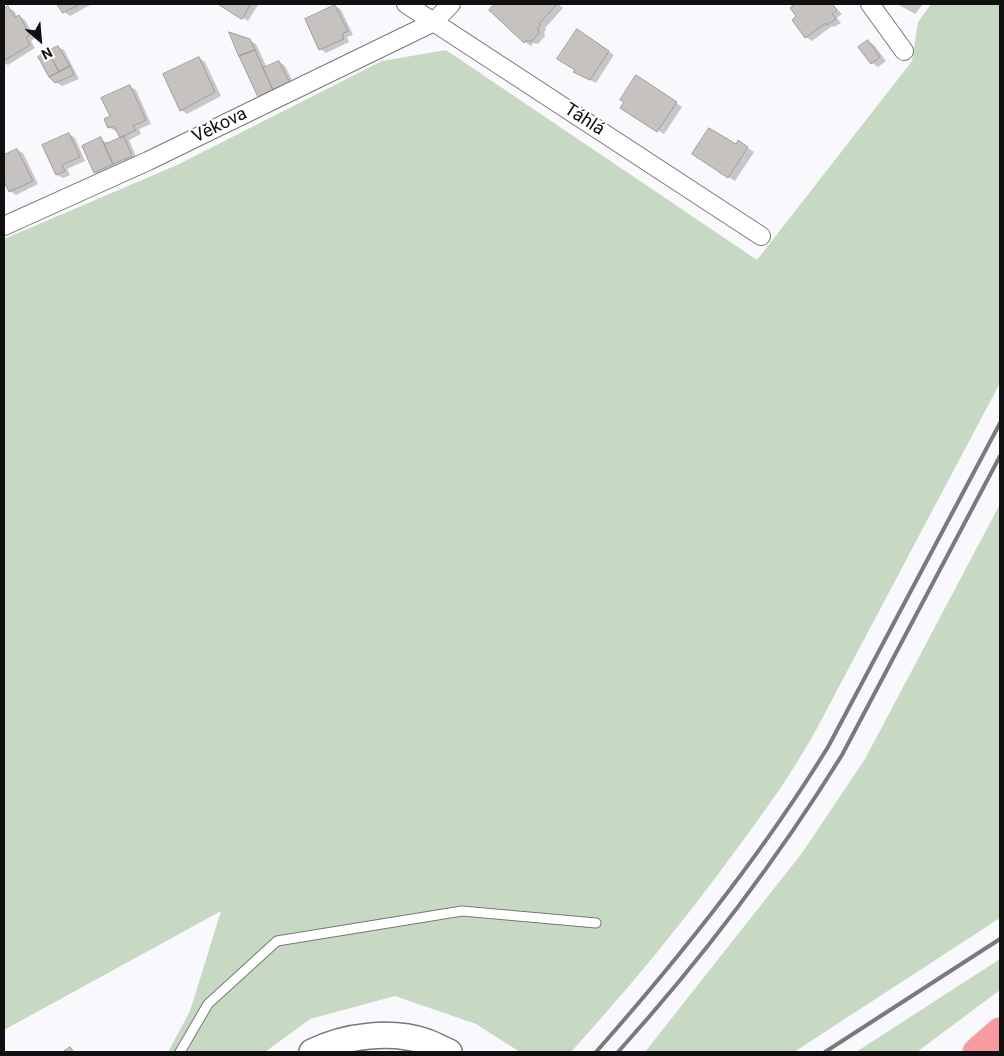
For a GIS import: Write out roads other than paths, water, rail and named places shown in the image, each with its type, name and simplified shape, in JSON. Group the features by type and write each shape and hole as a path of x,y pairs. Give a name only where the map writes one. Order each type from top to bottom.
{"highway":[{"path":"977,1052 1000,1032"}],"main road":[{"path":"312,1052 352,1038 392,1035 427,1042 449,1052"}],"street":[{"name":"Táhlá","path":"406,4 761,236"},
{"path":"434,22 450,4"},
{"path":"870,4 904,51"},
{"name":"Věkova","path":"4,226 148,161 434,22"}],"lane":[{"path":"180,1052 208,1004 277,941 462,911 596,923"}],"railway":[{"path":"596,1052 659,979 748,866 828,747 1000,423"},
{"path":"618,1052 679,982 737,908 791,833 842,755 1000,456"},
{"path":"825,1052 1000,939"}]}
